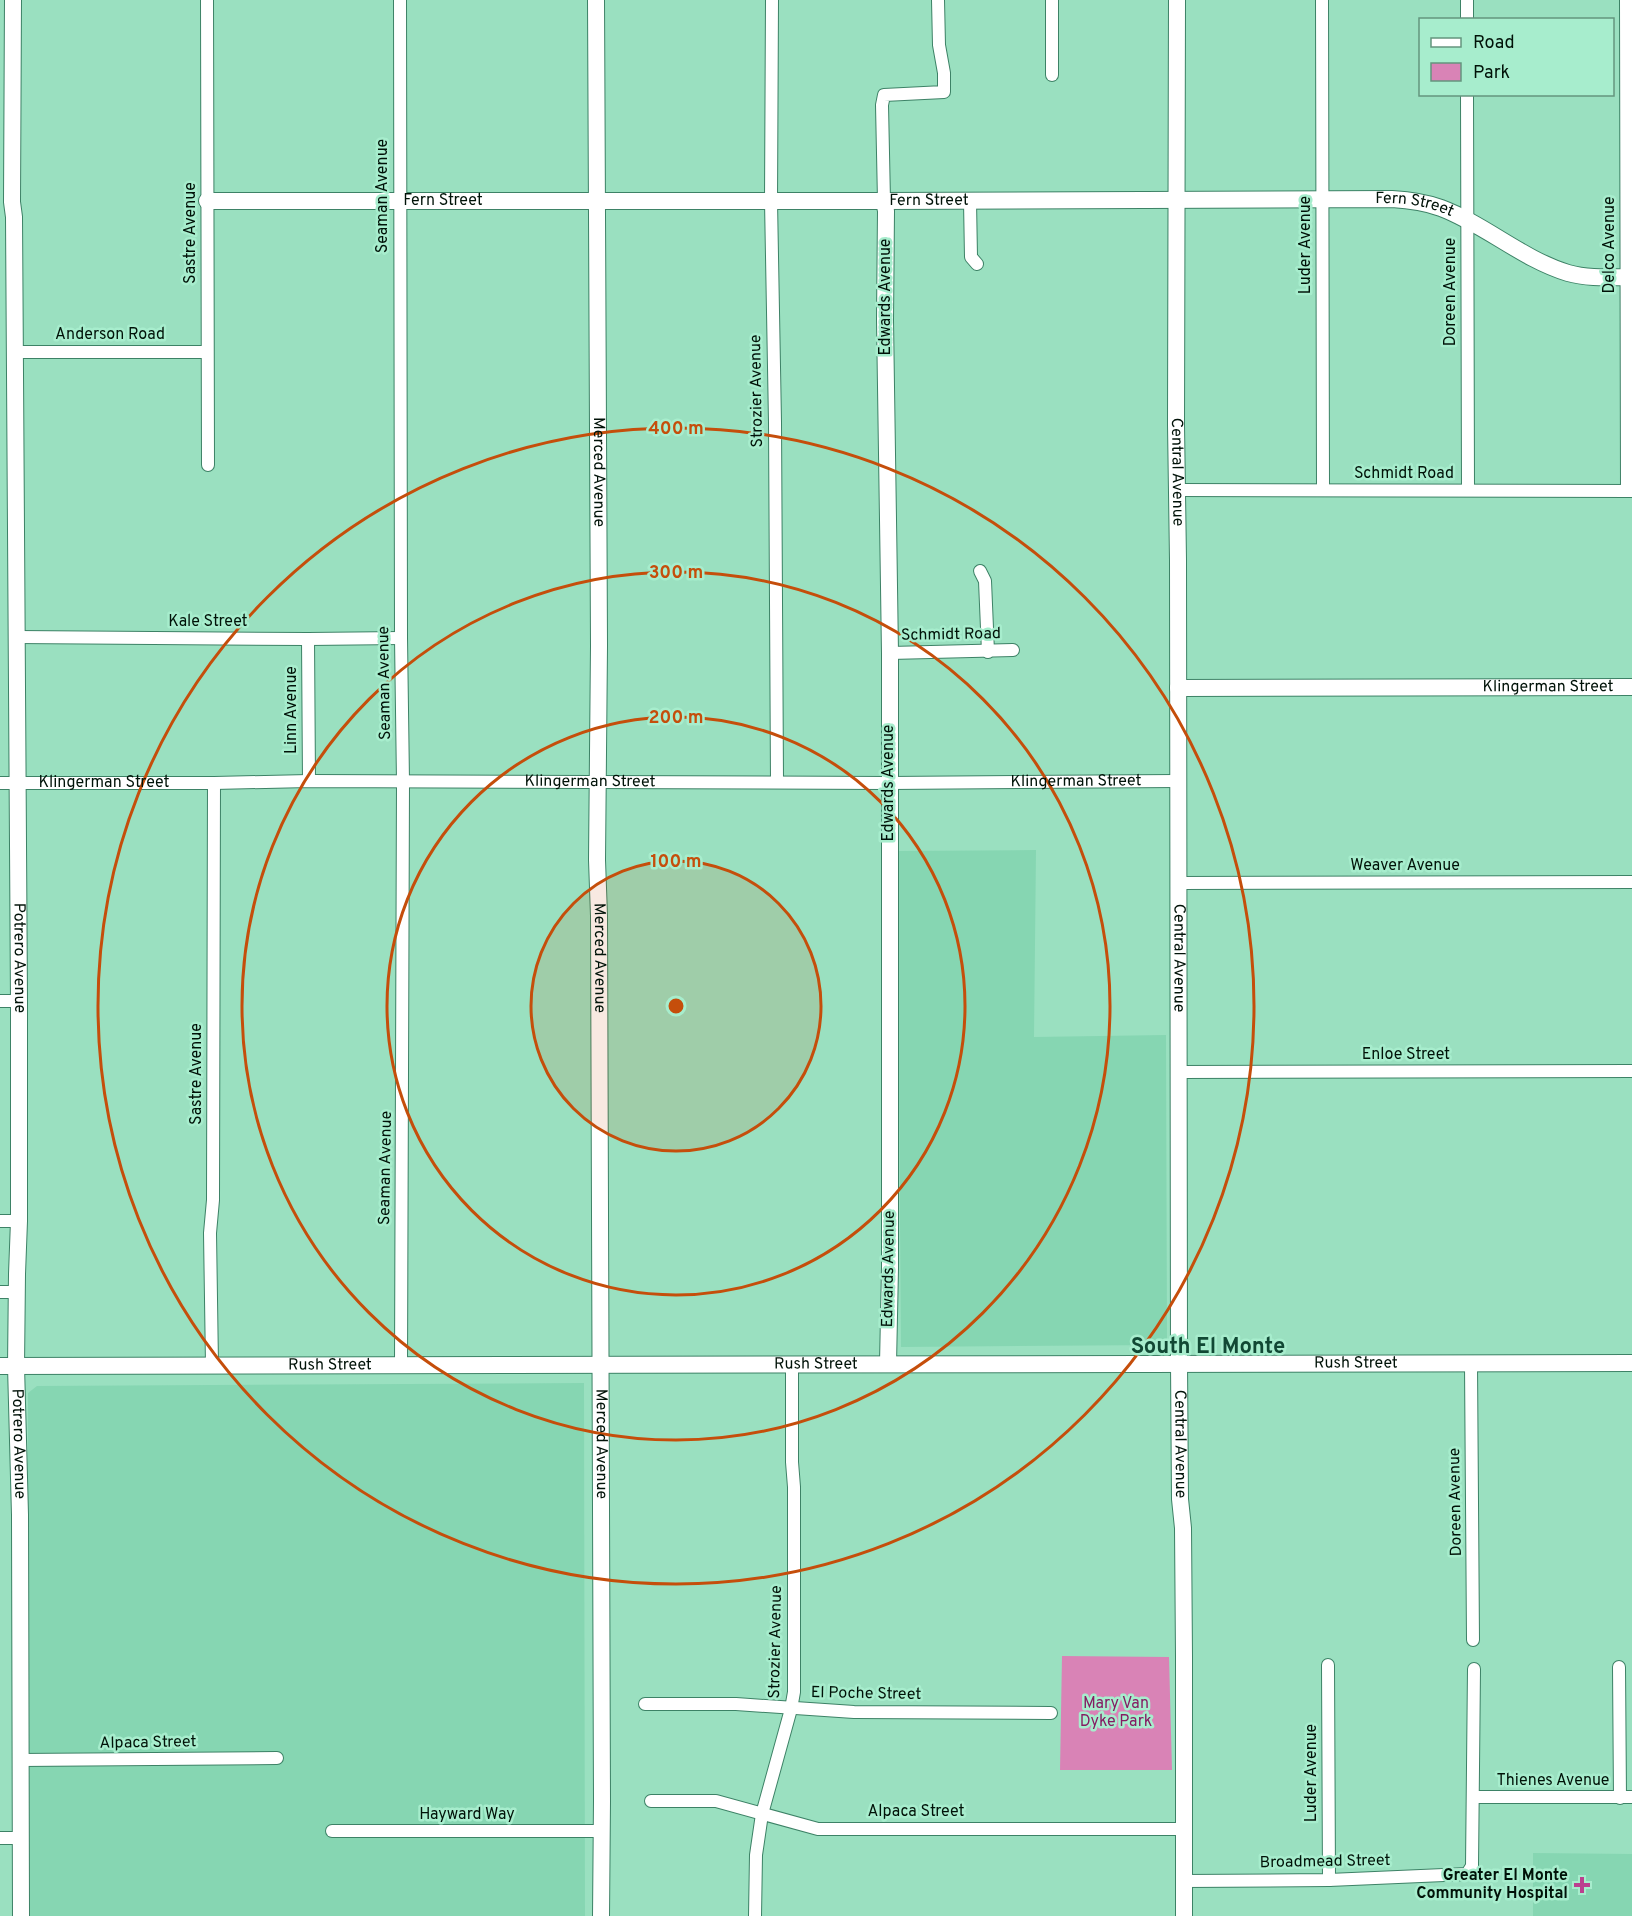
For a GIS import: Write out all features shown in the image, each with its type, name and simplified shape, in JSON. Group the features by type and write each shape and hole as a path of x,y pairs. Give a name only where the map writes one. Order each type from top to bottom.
{"street":[{"name":"Potrero Avenue","path":"13,0 6,202 14,217 20,1221 8,1292 8,1366 20,1515 21,1916"},
{"name":"Sastre Avenue","path":"207,0 207,465"},
{"name":"Seaman Avenue","path":"400,0 403,782 401,1365"},
{"name":"Merced Avenue","path":"596,0 601,1916"},
{"name":"Strozier Avenue","path":"771,0 777,782"},
{"path":"884,201 882,105 884,95 944,92 944,74 939,45 938,0"},
{"path":"1052,0 1052,75"},
{"name":"Central Avenue","path":"1177,0 1179,1364 1180,1499 1183,1539 1184,1916"},
{"name":"Luder Avenue","path":"1322,0 1323,490"},
{"path":"1467,0 1467,18"},
{"name":"Delco Avenue","path":"1626,0 1630,491"},
{"name":"Doreen Avenue","path":"1467,96 1468,490"},
{"name":"Fern Street","path":"207,201 1392,199 1419,201 1442,208 1549,266 1571,274 1629,277"},
{"name":"Edwards Avenue","path":"884,201 886,211 885,320 890,653 888,1364"},
{"path":"970,201 971,257 977,264"},
{"name":"Anderson Road","path":"14,352 207,352"},
{"name":"Schmidt Road","path":"1177,490 1630,491"},
{"path":"980,571 985,581 988,652"},
{"name":"Kale Street","path":"16,637 401,638"},
{"name":"Linn Avenue","path":"308,639 309,781"},
{"name":"Schmidt Road","path":"890,653 1013,650"},
{"name":"Klingerman Street","path":"1178,688 1632,687"},
{"name":"Klingerman Street","path":"0,783 1178,782"},
{"name":"Sastre Avenue","path":"212,1365 210,1233 213,1200 214,783"},
{"name":"Weaver Avenue","path":"1178,884 1632,882"},
{"path":"0,1001 20,1001"},
{"name":"Enloe Street","path":"1179,1072 1632,1071"},
{"path":"0,1221 20,1221"},
{"name":"Rush Street","path":"8,1366 1632,1363"},
{"name":"Doreen Avenue","path":"1471,1364 1473,1640"},
{"name":"Strozier Avenue","path":"755,1916 756,1855 762,1814 794,1692 792,1365"},
{"name":"Luder Avenue","path":"1328,1665 1329,1880"},
{"path":"1619,1667 1626,1798"},
{"path":"1473,1797 1474,1669"},
{"name":"El Poche Street","path":"645,1704 736,1704 854,1712 1051,1713"},
{"name":"Alpaca Street","path":"19,1761 276,1758"},
{"name":"Broadmead Street","path":"1184,1881 1329,1880 1467,1874 1472,1866 1473,1797"},
{"name":"Thienes Avenue","path":"1473,1797 1626,1798"},
{"name":"Alpaca Street","path":"651,1801 716,1801 818,1829 1184,1829"},
{"name":"Hayward Way","path":"332,1831 602,1831"},
{"path":"0,1838 20,1838"}],"shaded area":[{"path":"1036,850 1034,1037 1166,1035 1167,1340 1163,1345 901,1347 897,851"},
{"path":"584,1383 585,1916 28,1916 28,1393 37,1386"},
{"name":"Greater El Monte Community Hospital","path":"1533,1853 1632,1854 1632,1916 1533,1916"}],"green space":[{"name":"Mary Van Dyke Park","path":"1062,1656 1169,1657 1172,1770 1060,1770"}],"place":[{"name":"Greater El Monte Community Hospital","path":"1582,1885"}],"district":[{"name":"South El Monte","path":"1208,1347"}]}
